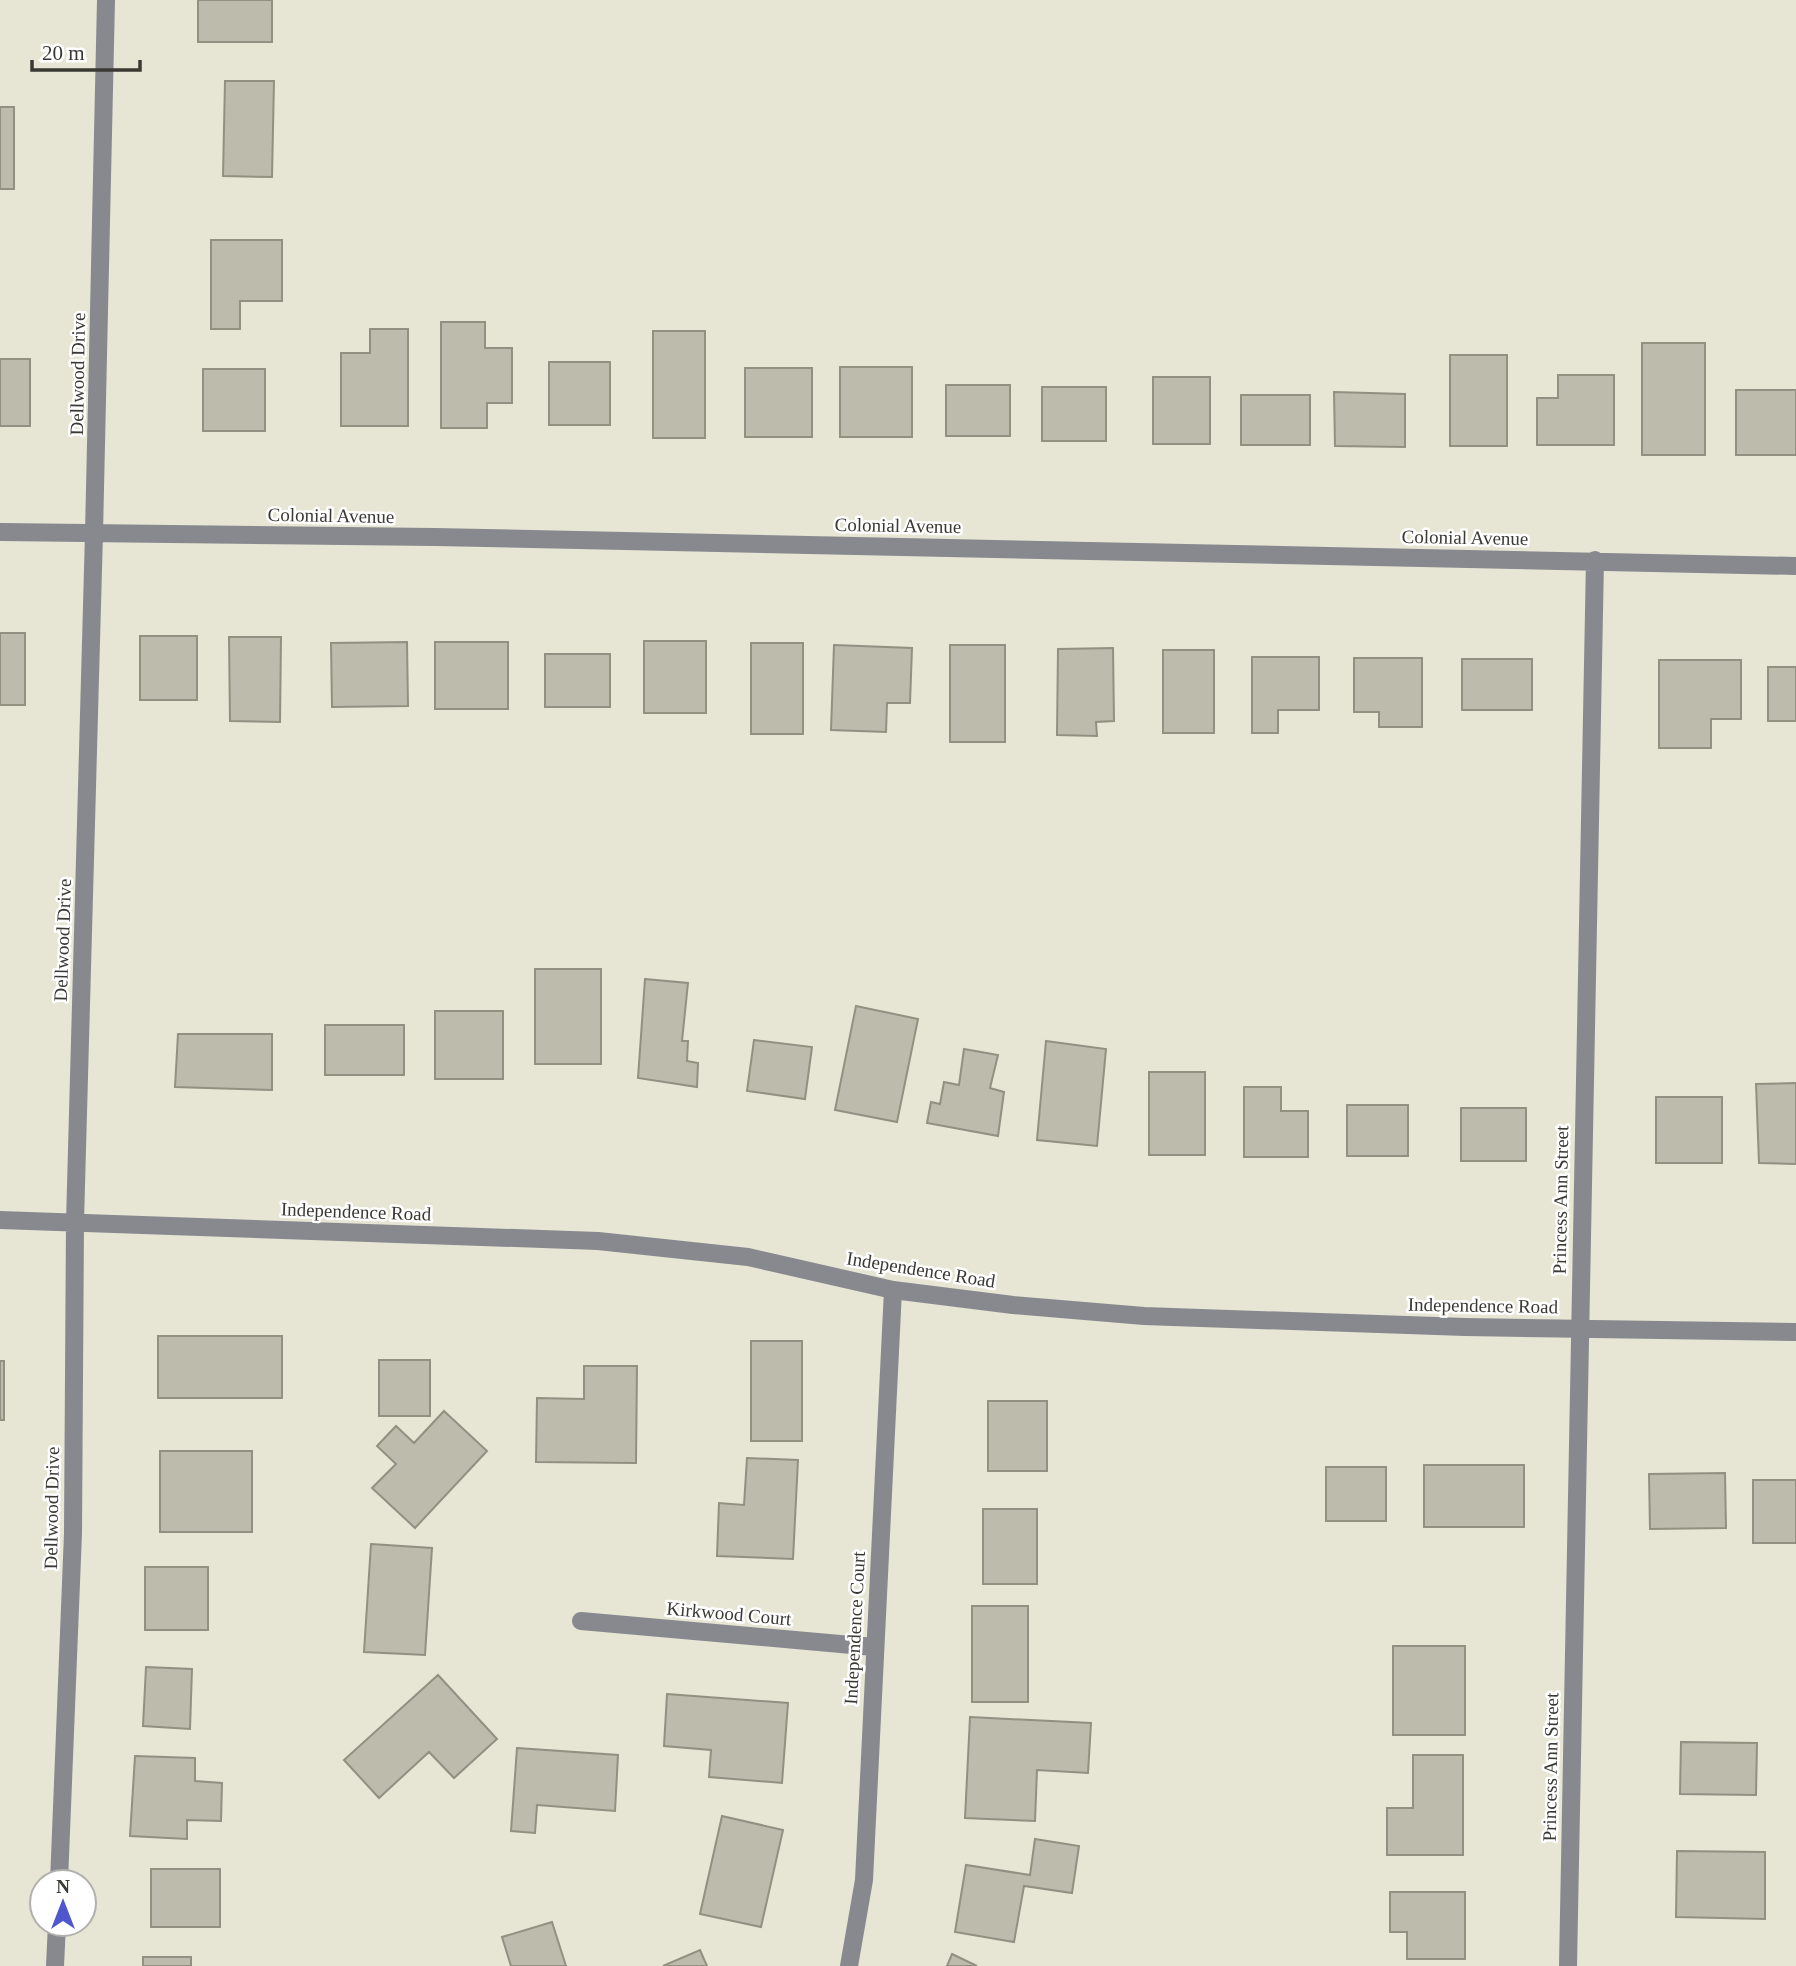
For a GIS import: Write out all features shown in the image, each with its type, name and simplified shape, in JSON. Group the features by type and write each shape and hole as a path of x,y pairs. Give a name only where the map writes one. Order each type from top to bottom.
{"street":[{"name":"Dellwood Drive","path":"60,1868 73,1533 75,1222 106,0"},
{"name":"Colonial Avenue","path":"0,532 435,537 1796,566"},
{"name":"Princess Ann Street","path":"1567,1966 1595,560"},
{"name":"Independence Road","path":"0,1220 598,1241 748,1257 894,1290 1013,1305 1144,1316 1452,1327 1796,1332"},
{"name":"Independence Court","path":"849,1966 864,1880 894,1290"},
{"name":"Kirkwood Court","path":"581,1621 874,1647"},
{"path":"55,1966 56,1938"}],"building":[{"path":"198,0 272,0 272,42 198,42"},
{"path":"225,81 274,81 272,177 223,176"},
{"path":"0,107 14,107 14,189 0,189"},
{"path":"211,240 282,240 282,301 240,301 240,329 211,329"},
{"path":"441,322 485,322 485,348 512,348 512,403 487,403 487,428 441,428"},
{"path":"370,329 408,329 408,426 341,426 341,353 370,353"},
{"path":"653,331 705,331 705,438 653,438"},
{"path":"1642,343 1705,343 1705,455 1642,455"},
{"path":"1450,355 1507,355 1507,446 1450,446"},
{"path":"0,359 30,359 30,426 0,426"},
{"path":"549,362 610,362 610,425 549,425"},
{"path":"840,367 912,367 912,437 840,437"},
{"path":"745,368 812,368 812,437 745,437"},
{"path":"203,369 265,369 265,431 203,431"},
{"path":"1558,375 1614,375 1614,445 1537,445 1537,398 1558,398"},
{"path":"1153,377 1210,377 1210,444 1153,444"},
{"path":"946,385 1010,385 1010,436 946,436"},
{"path":"1042,387 1106,387 1106,441 1042,441"},
{"path":"1736,390 1796,390 1796,455 1736,455"},
{"path":"1334,392 1405,394 1405,447 1335,446"},
{"path":"1241,395 1310,395 1310,445 1241,445"},
{"path":"0,633 25,633 25,705 0,705"},
{"path":"140,636 197,636 197,700 140,700"},
{"path":"229,637 281,637 280,722 230,721"},
{"path":"644,641 706,641 706,713 644,713"},
{"path":"407,642 408,706 332,707 331,643"},
{"path":"435,642 508,642 508,709 435,709"},
{"path":"751,643 803,643 803,734 751,734"},
{"path":"834,645 912,648 910,703 887,703 886,732 831,730"},
{"path":"950,645 1005,645 1005,742 950,742"},
{"path":"1113,648 1114,721 1096,722 1097,736 1057,735 1058,649"},
{"path":"1163,650 1214,650 1214,733 1163,733"},
{"path":"545,654 610,654 610,707 545,707"},
{"path":"1252,657 1319,657 1319,710 1278,710 1278,733 1252,733"},
{"path":"1354,658 1422,658 1422,727 1379,727 1379,712 1354,712"},
{"path":"1462,659 1532,659 1532,710 1462,710"},
{"path":"1659,660 1741,660 1741,719 1711,719 1711,748 1659,748"},
{"path":"1768,667 1796,667 1796,721 1768,721"},
{"path":"535,969 601,969 601,1064 535,1064"},
{"path":"645,979 688,983 682,1041 688,1041 687,1061 698,1063 697,1087 638,1078"},
{"path":"856,1006 918,1019 897,1122 835,1110"},
{"path":"435,1011 503,1011 503,1079 435,1079"},
{"path":"325,1025 404,1025 404,1075 325,1075"},
{"path":"178,1034 272,1034 272,1090 175,1087"},
{"path":"754,1040 812,1047 805,1099 747,1091"},
{"path":"1046,1041 1106,1049 1097,1146 1037,1140"},
{"path":"964,1049 998,1055 990,1088 1004,1092 998,1136 927,1123 931,1102 940,1104 944,1082 959,1085"},
{"path":"1149,1072 1205,1072 1205,1155 1149,1155"},
{"path":"1796,1083 1796,1164 1759,1163 1756,1084"},
{"path":"1244,1087 1281,1087 1281,1111 1308,1111 1308,1157 1244,1157"},
{"path":"1656,1097 1722,1097 1722,1163 1656,1163"},
{"path":"1347,1105 1408,1105 1408,1156 1347,1156"},
{"path":"1461,1108 1526,1108 1526,1161 1461,1161"},
{"path":"158,1336 282,1336 282,1398 158,1398"},
{"path":"751,1341 802,1341 802,1441 751,1441"},
{"path":"379,1360 430,1360 430,1416 379,1416"},
{"path":"0,1361 4,1361 4,1420 0,1420"},
{"path":"584,1366 637,1366 636,1463 536,1462 537,1398 584,1399"},
{"path":"988,1401 1047,1401 1047,1471 988,1471"},
{"path":"444,1411 487,1451 415,1528 372,1488 396,1464 377,1446 396,1426 414,1443"},
{"path":"160,1451 252,1451 252,1532 160,1532"},
{"path":"747,1458 798,1460 793,1559 717,1556 719,1503 744,1505"},
{"path":"1424,1465 1524,1465 1524,1527 1424,1527"},
{"path":"1326,1467 1386,1467 1386,1521 1326,1521"},
{"path":"1725,1473 1726,1528 1650,1529 1649,1474"},
{"path":"1753,1480 1796,1480 1796,1543 1753,1543"},
{"path":"983,1509 1037,1509 1037,1584 983,1584"},
{"path":"371,1544 432,1548 425,1655 364,1652"},
{"path":"145,1567 208,1567 208,1630 145,1630"},
{"path":"972,1606 1028,1606 1028,1702 972,1702"},
{"path":"1393,1646 1465,1646 1465,1735 1393,1735"},
{"path":"146,1667 192,1669 190,1729 143,1726"},
{"path":"438,1675 497,1739 454,1778 429,1752 379,1798 344,1760"},
{"path":"667,1694 788,1703 782,1783 709,1777 711,1750 664,1746"},
{"path":"970,1717 1091,1723 1088,1773 1037,1770 1035,1821 965,1818"},
{"path":"1681,1742 1757,1743 1756,1795 1680,1794"},
{"path":"517,1748 618,1755 615,1811 537,1805 535,1833 511,1831"},
{"path":"1413,1755 1463,1755 1463,1855 1387,1855 1387,1808 1413,1808"},
{"path":"135,1756 195,1758 195,1781 222,1783 221,1821 187,1820 187,1839 130,1836"},
{"path":"722,1816 783,1830 761,1927 700,1914"},
{"path":"1035,1839 1079,1846 1072,1893 1024,1886 1014,1942 955,1932 966,1865 1030,1875"},
{"path":"1677,1851 1765,1852 1765,1919 1676,1917"},
{"path":"151,1869 220,1869 220,1927 151,1927"},
{"path":"1390,1892 1465,1892 1465,1959 1407,1959 1407,1932 1390,1932"},
{"path":"552,1922 566,1966 511,1966 502,1937"},
{"path":"700,1950 707,1966 663,1966"},
{"path":"952,1954 977,1966 947,1966"},
{"path":"143,1957 191,1957 191,1966 143,1966"}]}
